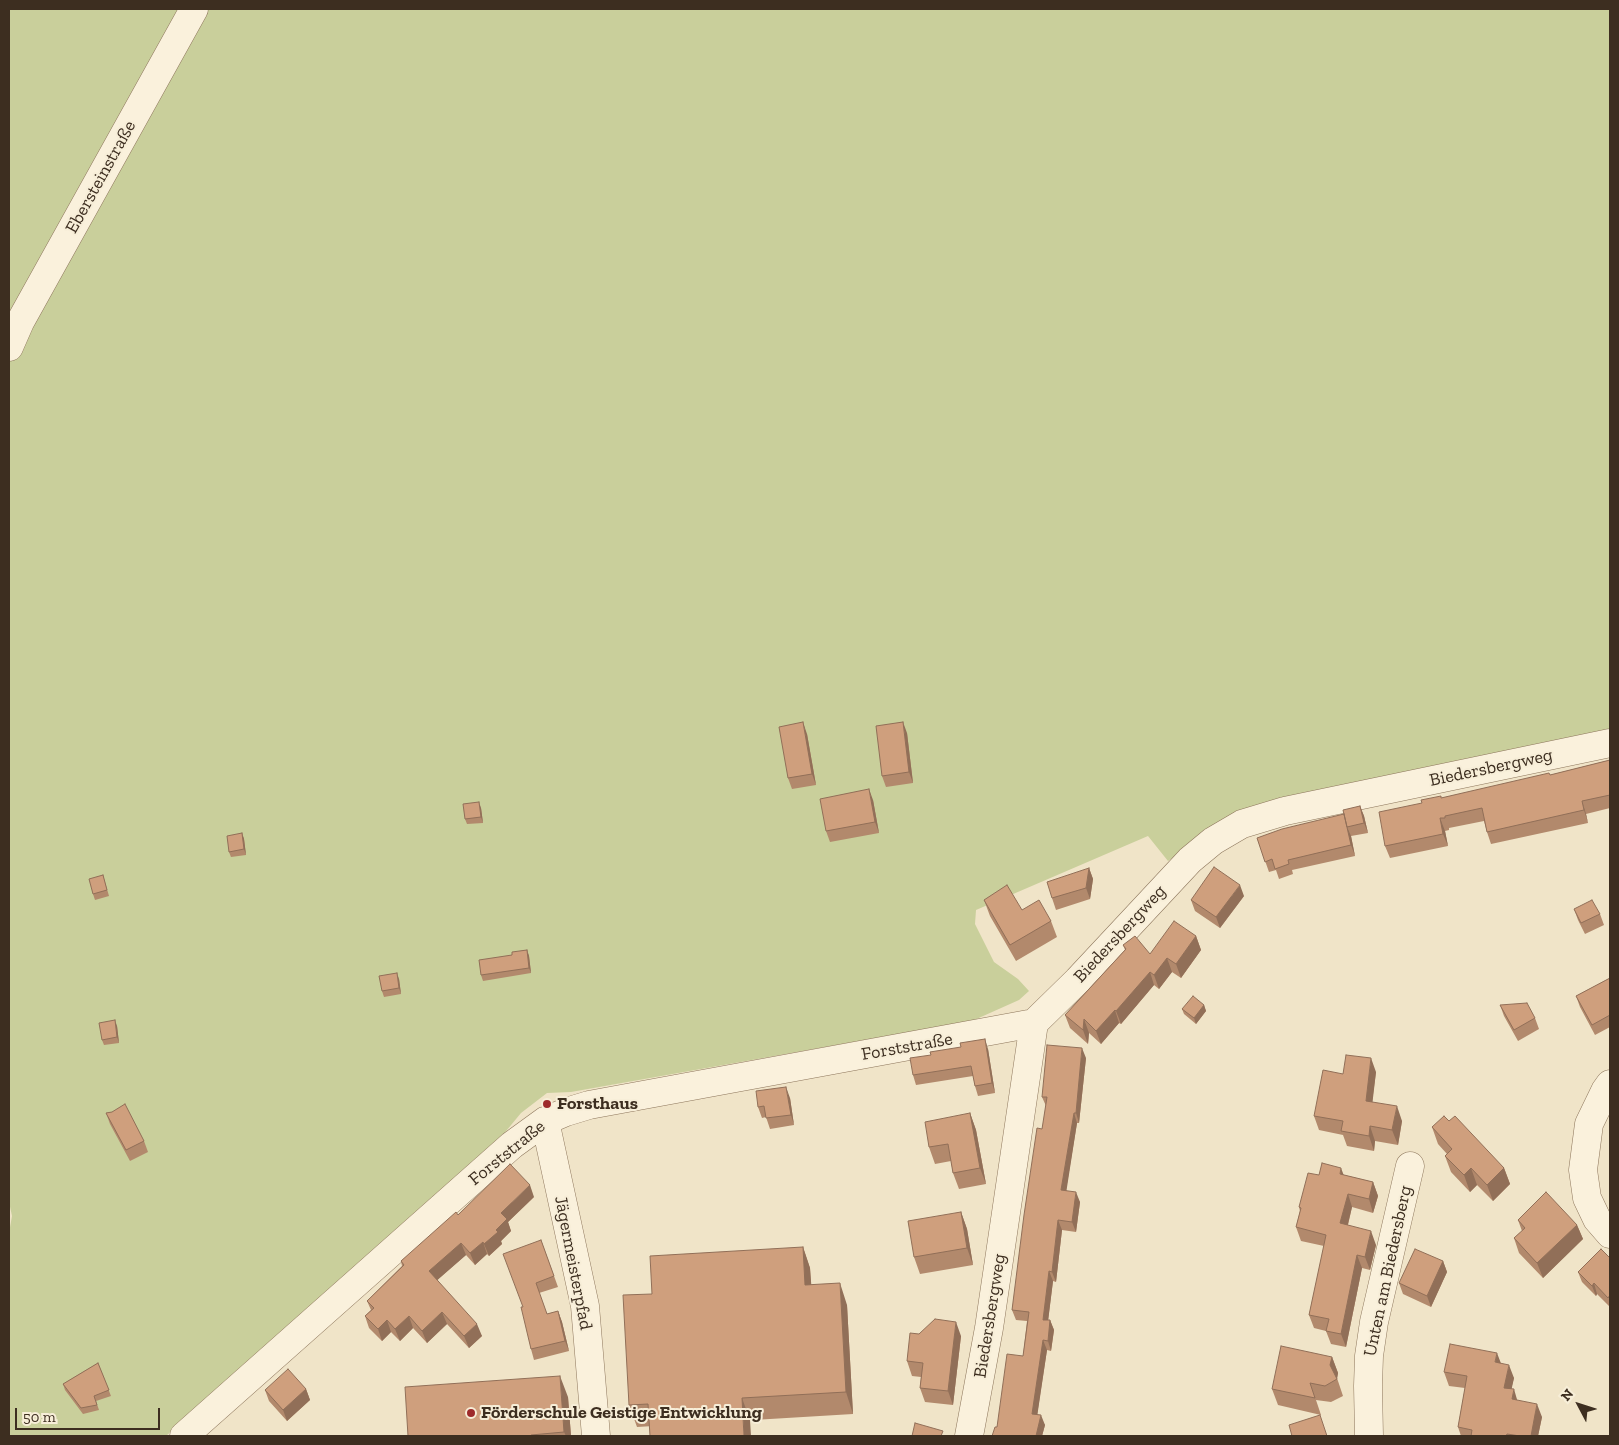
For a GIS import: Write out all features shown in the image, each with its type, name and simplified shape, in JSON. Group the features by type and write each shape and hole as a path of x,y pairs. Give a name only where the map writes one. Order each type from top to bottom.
{"street":[{"name":"Ebersteinstraße","path":"9,347 20,322 194,9"},
{"name":"Biedersbergweg","path":"969,1436 989,1328 1034,1023 1078,980 1190,860 1213,841 1242,824 1285,811 1610,743"},
{"name":"Forststraße","path":"184,1436 512,1145 544,1121 589,1105 1034,1023"},
{"path":"1610,1084 1589,1124 1583,1170 1587,1198 1597,1219 1610,1234"},
{"name":"Jägermeisterpfad","path":"544,1121 585,1306 596,1436"},
{"name":"Unten am Biedersberg","path":"1370,1436 1369,1356 1374,1322 1410,1166"}],"green space":[{"path":"9,9 1610,9 1610,729 1284,798 1226,820 1168,861 1148,836 976,910 975,924 994,962 1018,979 1029,991 1019,1000 972,1021 571,1092 547,1093 521,1113 497,1142 166,1436 9,1436 9,1233 12,1216 9,1202"}],"building":[{"path":"803,722 812,774 788,778 779,727"},
{"path":"903,722 909,772 882,776 876,726"},
{"path":"1610,760 1610,795 1582,801 1584,810 1487,832 1482,808 1440,818 1443,834 1385,846 1379,812 1422,803 1421,800 1441,796 1441,798 1549,773 1550,775"},
{"path":"869,789 875,822 826,831 820,799"},
{"path":"479,802 481,817 465,819 463,804"},
{"path":"1360,806 1364,823 1347,827 1343,810"},
{"path":"1344,814 1351,845 1288,860 1289,864 1275,869 1272,859 1265,862 1257,838 1282,829"},
{"path":"242,833 244,849 229,852 227,836"},
{"path":"1214,867 1240,885 1216,917 1191,900"},
{"path":"1089,868 1086,888 1052,898 1047,882"},
{"path":"103,875 107,890 93,894 89,879"},
{"path":"1007,885 1022,910 1039,900 1051,921 1010,945 984,900"},
{"path":"1592,900 1600,914 1581,923 1574,909"},
{"path":"1174,921 1196,936 1176,964 1167,958 1154,975 1150,972 1096,1031 1084,1019 1083,1030 1065,1015 1126,949 1123,945 1135,936 1150,954"},
{"path":"527,950 529,968 481,975 479,960 512,955 512,952"},
{"path":"397,973 399,988 382,991 379,976"},
{"path":"1610,978 1610,1015 1592,1025 1576,996"},
{"path":"1193,996 1204,1005 1194,1018 1182,1009"},
{"path":"1527,1003 1535,1018 1514,1030 1500,1005"},
{"path":"115,1020 117,1037 102,1040 99,1023"},
{"path":"985,1039 992,1083 975,1086 971,1066 913,1075 910,1058 931,1055 930,1052 961,1047 960,1043"},
{"path":"1047,1045 1082,1048 1076,1113 1074,1113 1061,1190 1076,1192 1072,1222 1058,1220 1052,1272 1049,1271 1043,1320 1050,1320 1048,1341 1043,1340 1032,1414 1041,1415 1036,1436 992,1436 995,1427 997,1427 1007,1354 1023,1356 1029,1312 1012,1310 1037,1128 1042,1129 1047,1097 1042,1097"},
{"path":"1346,1055 1371,1058 1366,1101 1397,1106 1392,1130 1370,1126 1369,1136 1341,1131 1343,1121 1314,1116 1323,1070 1343,1074"},
{"path":"786,1087 791,1115 766,1118 764,1106 758,1107 756,1091"},
{"path":"125,1104 144,1141 126,1150 106,1113 112,1112"},
{"path":"970,1113 980,1168 953,1173 948,1144 929,1147 925,1122"},
{"path":"1444,1116 1449,1121 1455,1116 1504,1168 1487,1185 1471,1168 1464,1175 1445,1156 1452,1149 1432,1127"},
{"path":"1322,1163 1341,1168 1340,1174 1373,1182 1369,1199 1348,1194 1340,1223 1371,1231 1365,1257 1357,1255 1341,1334 1326,1331 1329,1319 1309,1315 1326,1235 1296,1227 1308,1173 1319,1175"},
{"path":"510,1164 530,1185 501,1213 507,1219 496,1230 498,1232 470,1253 461,1243 429,1271 477,1324 464,1336 442,1312 422,1331 409,1316 395,1329 387,1320 378,1329 365,1316 374,1308 367,1301 404,1265 401,1261 456,1212 458,1215"},
{"path":"1546,1192 1577,1225 1537,1263 1514,1238 1525,1228 1518,1220"},
{"path":"961,1212 967,1248 914,1257 908,1221"},
{"path":"541,1240 554,1276 536,1283 547,1314 558,1311 565,1341 531,1349 521,1307 523,1307 503,1254"},
{"path":"803,1247 805,1285 840,1283 846,1392 742,1398 744,1436 650,1436 648,1404 629,1405 623,1295 652,1294 650,1256"},
{"path":"1415,1249 1443,1261 1427,1296 1399,1283"},
{"path":"1601,1249 1610,1258 1610,1295 1608,1298 1594,1283 1592,1286 1578,1272"},
{"path":"935,1319 956,1322 948,1391 920,1388 923,1363 907,1361 910,1333 919,1334"},
{"path":"1450,1344 1497,1353 1495,1362 1509,1365 1504,1388 1514,1389 1512,1399 1537,1404 1531,1436 1507,1434 1506,1436 1471,1436 1472,1430 1458,1427 1467,1376 1444,1372"},
{"path":"1281,1346 1332,1357 1330,1365 1337,1379 1325,1386 1310,1383 1315,1398 1272,1389"},
{"path":"98,1363 109,1390 94,1396 97,1405 81,1408 63,1384"},
{"path":"288,1369 306,1389 283,1410 265,1390"},
{"name":"Förderschule Geistige Entwicklung","path":"560,1376 564,1432 532,1436 408,1436 405,1387"},
{"path":"1320,1415 1327,1436 1292,1436 1289,1425"},
{"path":"915,1423 943,1431 941,1436 912,1436"}],"place":[{"name":"Forsthaus","path":"547,1104"},
{"name":"Förderschule Geistige Entwicklung","path":"471,1413"}]}
